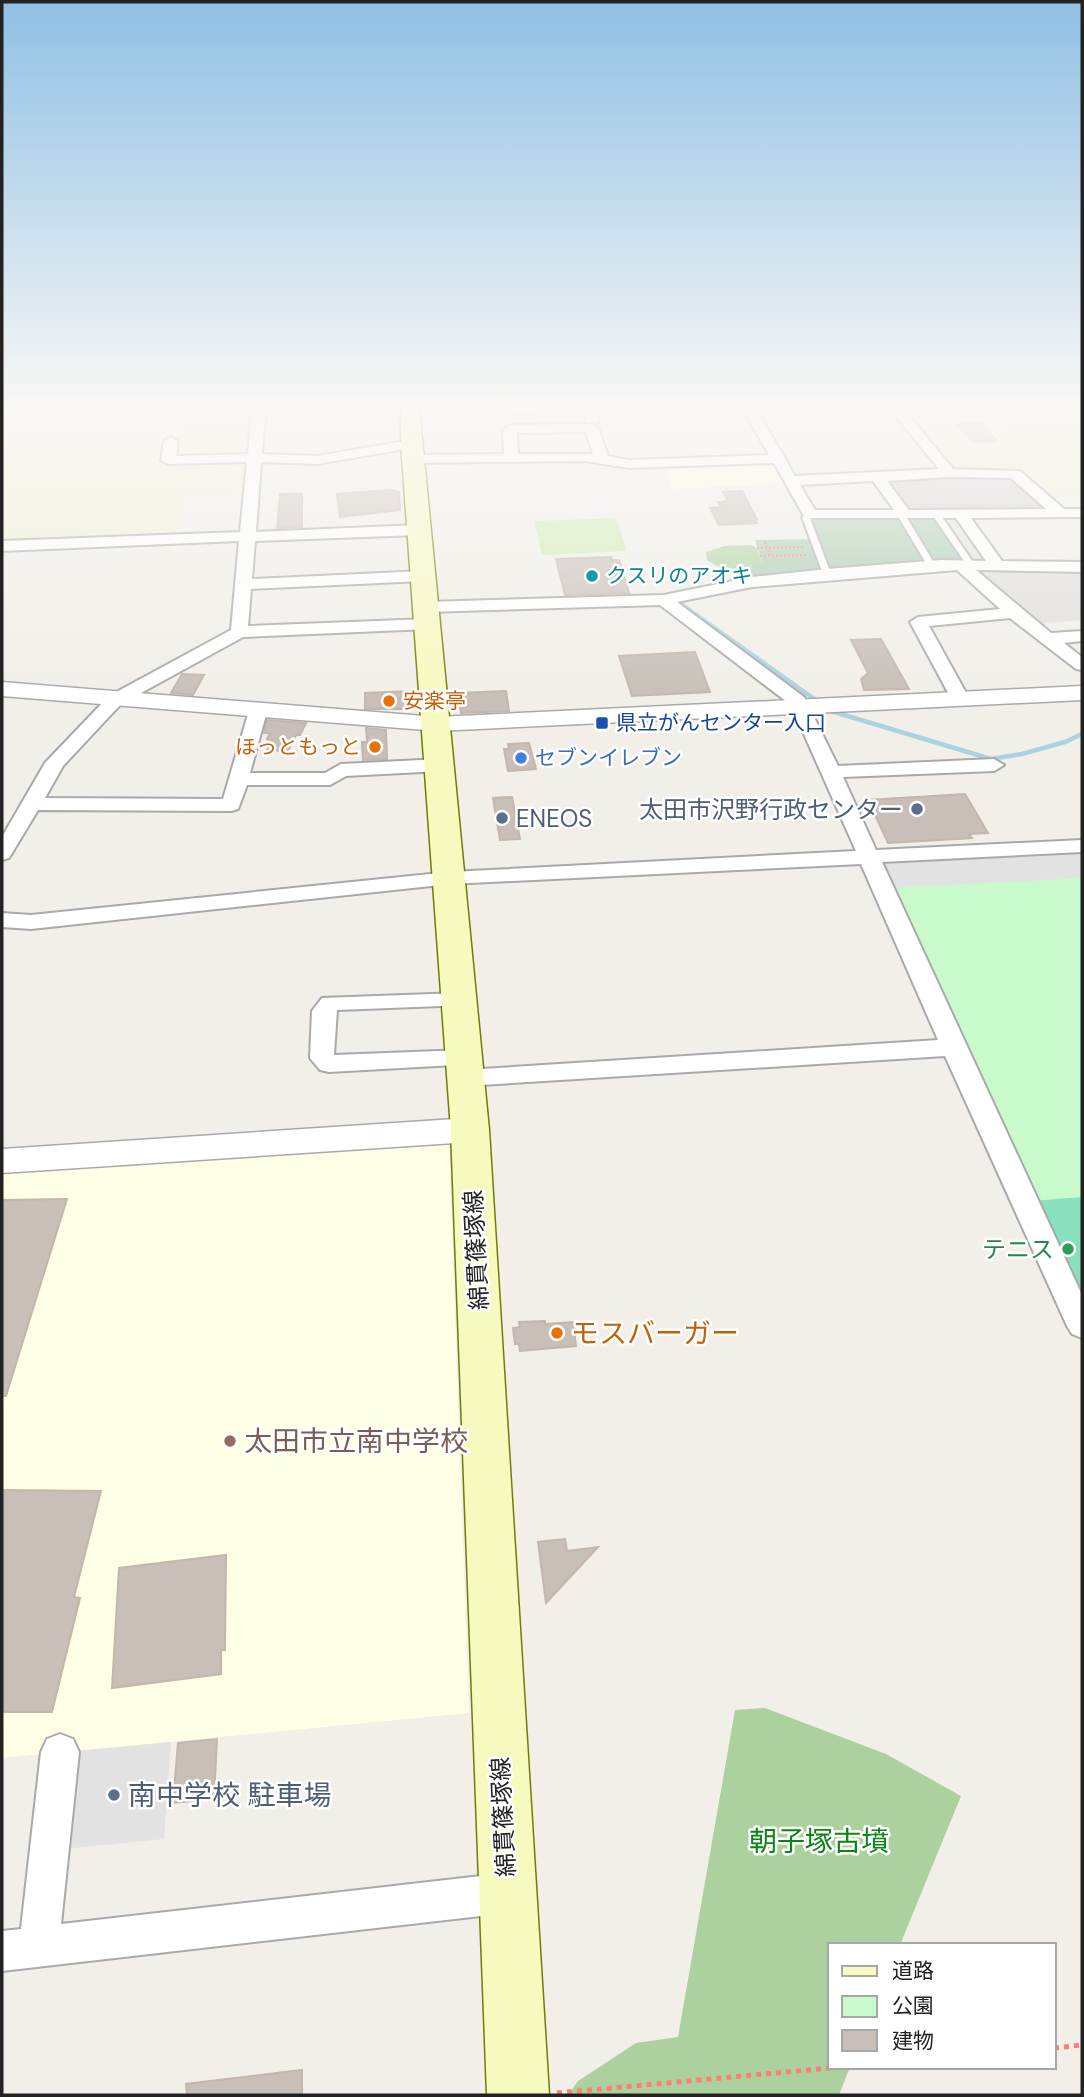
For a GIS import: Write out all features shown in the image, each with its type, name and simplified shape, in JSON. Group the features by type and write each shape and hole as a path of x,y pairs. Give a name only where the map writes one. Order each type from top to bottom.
{"main road":[{"name":"綿貫篠塚線","path":"416,505 439,745 470,1130 507,1893 535,2094"}],"street":[{"path":"239,632 251,505"},
{"path":"804,505 810,515 1082,513"},
{"path":"898,505 904,513"},
{"path":"1051,505 1059,512"},
{"path":"959,513 997,566"},
{"path":"2,546 418,530"},
{"path":"966,565 1014,613 1082,666"},
{"path":"2,854 55,763 115,700 239,632 664,600 752,582 827,574 966,565 1082,567"},
{"path":"245,584 423,576"},
{"path":"664,600 798,701 802,707 953,1047 1079,1313"},
{"path":"961,700 918,622 1014,613"},
{"path":"1046,639 1082,636"},
{"path":"2,689 258,710 439,745"},
{"path":"239,779 330,779 341,770 439,745 802,707 1082,694"},
{"path":"31,804 232,805 258,710"},
{"path":"831,772 994,765"},
{"path":"2,920 31,922 450,878 1082,846"},
{"path":"460,1000 330,1003 324,1011 322,1058 329,1064 465,1068 953,1047"},
{"path":"2,1161 470,1130"},
{"path":"60,1752 20,1949 507,1893"}],"lane":[{"path":"904,513 903,518 932,566"},
{"path":"935,513 966,565"},
{"path":"810,515 806,517 827,574"}],"path":[{"path":"765,542 770,556"},
{"path":"757,548 818,551"},
{"path":"760,556 818,551"},
{"path":"1056,2048 1082,2045"},
{"path":"535,2094 828,2068"}],"shaded area":[{"path":"2,505 182,505 177,535 2,542"},
{"path":"903,505 1045,505 1050,509 908,511"},
{"path":"956,514 990,563 963,563 934,515"},
{"path":"934,515 963,563 752,580 749,569 752,567 751,563 762,562 755,540 816,539 809,520 817,516"},
{"path":"1071,566 1082,569 1082,620 1033,624 970,569"},
{"path":"1082,851 1082,878 887,888 875,862"},
{"name":"太田市立南中学校","path":"449,1143 469,1713 2,1758 2,1170"},
{"name":"南中学校 駐車場","path":"171,1742 164,1839 54,1850 66,1752"}],"green space":[{"path":"616,518 627,551 542,555 534,521"},
{"path":"751,545 757,548 762,563 751,564 752,568 729,570 707,560 706,552 724,546"},
{"path":"1082,851 1082,1297 875,862"},
{"name":"テニス","path":"1082,1197 1082,1297 1077,1298 1032,1201"},
{"name":"朝子塚古墳","path":"765,1708 886,1754 961,1796 901,1943 828,1943 828,2069 849,2069 839,2095 568,2095 578,2081 636,2043 678,2037 735,1710"}],"building":[{"path":"279,505 302,505 302,527 277,528"},
{"path":"338,505 400,505 400,510 340,517"},
{"path":"720,505 749,505 757,523 719,525 710,508 721,507"},
{"name":"クスリのアオキ","path":"611,557 612,560 619,560 629,593 565,595 556,559"},
{"path":"881,639 909,689 864,690 861,679 868,673 851,640"},
{"path":"695,652 710,692 632,696 619,656"},
{"path":"182,674 204,675 193,695 171,693"},
{"name":"安楽亭","path":"412,691 414,709 365,709 365,693"},
{"path":"506,691 509,711 461,713 458,693"},
{"path":"267,720 306,723 288,751 267,750 272,740 267,739 270,733 264,733"},
{"name":"ほっともっと","path":"366,728 386,730 387,759 363,760 362,742 367,742"},
{"path":"529,743 536,769 508,771 504,749 509,749 508,744"},
{"path":"965,794 988,833 969,834 972,838 888,843 868,800"},
{"path":"512,797 520,839 500,840 493,798"},
{"path":"67,1199 6,1396 2,1396 2,1200"},
{"path":"545,1321 545,1324 573,1322 576,1346 520,1351 519,1344 515,1344 513,1328 520,1327 519,1322"},
{"path":"2,1490 101,1491 74,1597 80,1598 52,1712 2,1712"},
{"path":"565,1539 567,1551 598,1547 546,1603 538,1542"},
{"path":"226,1555 225,1650 221,1650 221,1674 112,1688 119,1568"},
{"path":"217,1739 214,1799 173,1803 178,1743"},
{"path":"302,2070 302,2095 187,2095 186,2084"}],"waterway":[{"path":"681,604 831,711 991,759 1022,754 1065,742 1082,734"}],"place":[{"name":"クスリのアオキ","path":"592,576"},
{"name":"安楽亭","path":"389,701"},
{"name":"県立がんセンター入口","path":"602,723"},
{"name":"ほっともっと","path":"375,747"},
{"name":"セブンイレブン","path":"521,758"},
{"name":"太田市沢野行政センター","path":"917,809"},
{"name":"ENEOS","path":"502,818"},
{"name":"テニス","path":"1068,1249"},
{"name":"モスバーガー","path":"557,1333"},
{"name":"太田市立南中学校","path":"230,1441"},
{"name":"南中学校 駐車場","path":"114,1795"}]}
